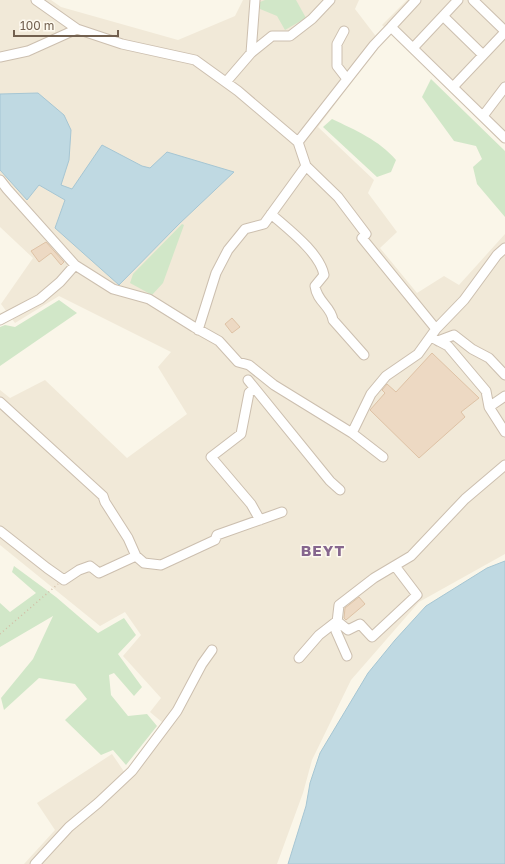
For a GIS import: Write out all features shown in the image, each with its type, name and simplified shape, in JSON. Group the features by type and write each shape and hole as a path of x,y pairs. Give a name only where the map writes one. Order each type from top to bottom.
{"street":[{"path":"36,0 77,29 122,44 195,60 238,91 298,142 306,166 338,197 366,234 362,238 436,329"},
{"path":"251,53 255,0"},
{"path":"226,82 251,53 272,36 290,36 312,19 330,0"},
{"path":"298,142 374,45 416,0"},
{"path":"413,48 458,0"},
{"path":"453,87 505,31 473,0"},
{"path":"443,16 484,55"},
{"path":"392,26 391,27 505,138"},
{"path":"0,58 28,51 77,29"},
{"path":"344,31 337,44 337,66 347,79"},
{"path":"482,116 505,87"},
{"path":"198,330 216,273 228,250 245,229 264,224 306,166"},
{"path":"0,180 75,265 113,289 149,300 219,341 238,362 249,365 274,385 352,433 383,457"},
{"path":"271,214 315,255 323,267 324,275 315,286 316,294 332,314 332,320 364,355"},
{"path":"434,339 436,329 464,300 497,255 505,248"},
{"path":"0,320 40,299 60,282 75,265"},
{"path":"352,433 371,394 386,376 418,354 434,339 454,335 472,349 488,358 505,375"},
{"path":"434,339 448,346 486,391 489,407 505,432"},
{"path":"248,380 330,480 340,490"},
{"path":"254,388 249,393 241,434 211,457 251,504 260,520"},
{"path":"489,407 505,396"},
{"path":"0,402 103,496 128,538 136,556 144,563 160,565 215,540 216,535 282,512"},
{"path":"348,656 336,631 338,605 374,578 411,556 465,499 505,465"},
{"path":"0,530 64,580 79,570 90,566 99,573 136,556"},
{"path":"337,621 348,630 360,624 372,637 404,608 417,595 395,566"},
{"path":"300,658 319,635 337,621"},
{"path":"35,864 69,827 98,803 132,771 177,711 202,664 212,650"}],"path":[{"path":"0,634 64,580"}],"shaded area":[{"path":"0,0 51,0 61,7 178,40 235,16 243,0 359,0 355,9 381,43 318,127 374,180 368,193 397,232 380,248 417,293 444,276 459,285 505,234 505,554 419,602 351,680 312,760 303,793 277,864 24,864 55,830 37,803 112,754 125,773 163,723 150,712 161,698 123,656 141,635 125,612 100,626 0,545 0,390 10,398 45,380 127,458 187,414 158,367 171,352 59,296 15,323 1,304 33,258 0,227"},
{"path":"407,0 505,0 505,139 502,143 382,25"}],"green space":[{"path":"265,0 296,0 306,18 285,30 277,16 260,9 260,2"},
{"path":"431,79 505,151 505,217 477,184 473,167 482,159 476,146 454,141 422,97"},
{"path":"332,119 366,136 389,153 396,160 391,172 377,177 323,127"},
{"path":"182,224 184,225 163,283 152,295 130,283 133,274"},
{"path":"59,300 77,313 0,366 0,327 5,325 15,327"},
{"path":"14,566 56,597 98,633 124,618 136,635 118,654 142,687 134,696 114,673 109,675 111,695 128,716 147,714 157,726 126,765 113,750 101,755 65,720 87,699 75,684 39,678 4,710 1,698 33,659 53,616 0,647 0,603 10,612 36,593 12,572"}],"water":[{"path":"38,93 64,115 71,130 69,160 61,185 72,189 102,145 142,166 150,168 167,152 234,172 179,224 119,285 55,228 65,200 39,185 27,200 0,170 0,94"},
{"path":"505,561 505,864 288,864 306,806 310,783 320,753 368,673 426,606 487,568"}],"building":[{"path":"46,242 64,262 61,265 51,253 39,262 31,251"},
{"path":"232,318 240,327 232,333 225,324"},
{"path":"432,353 479,398 461,412 465,417 419,458 370,410 385,393 382,390 387,384 396,392"},
{"path":"359,597 365,604 346,620 344,618 345,608"}],"district":[{"name":"BEYT","path":"323,551"}]}
